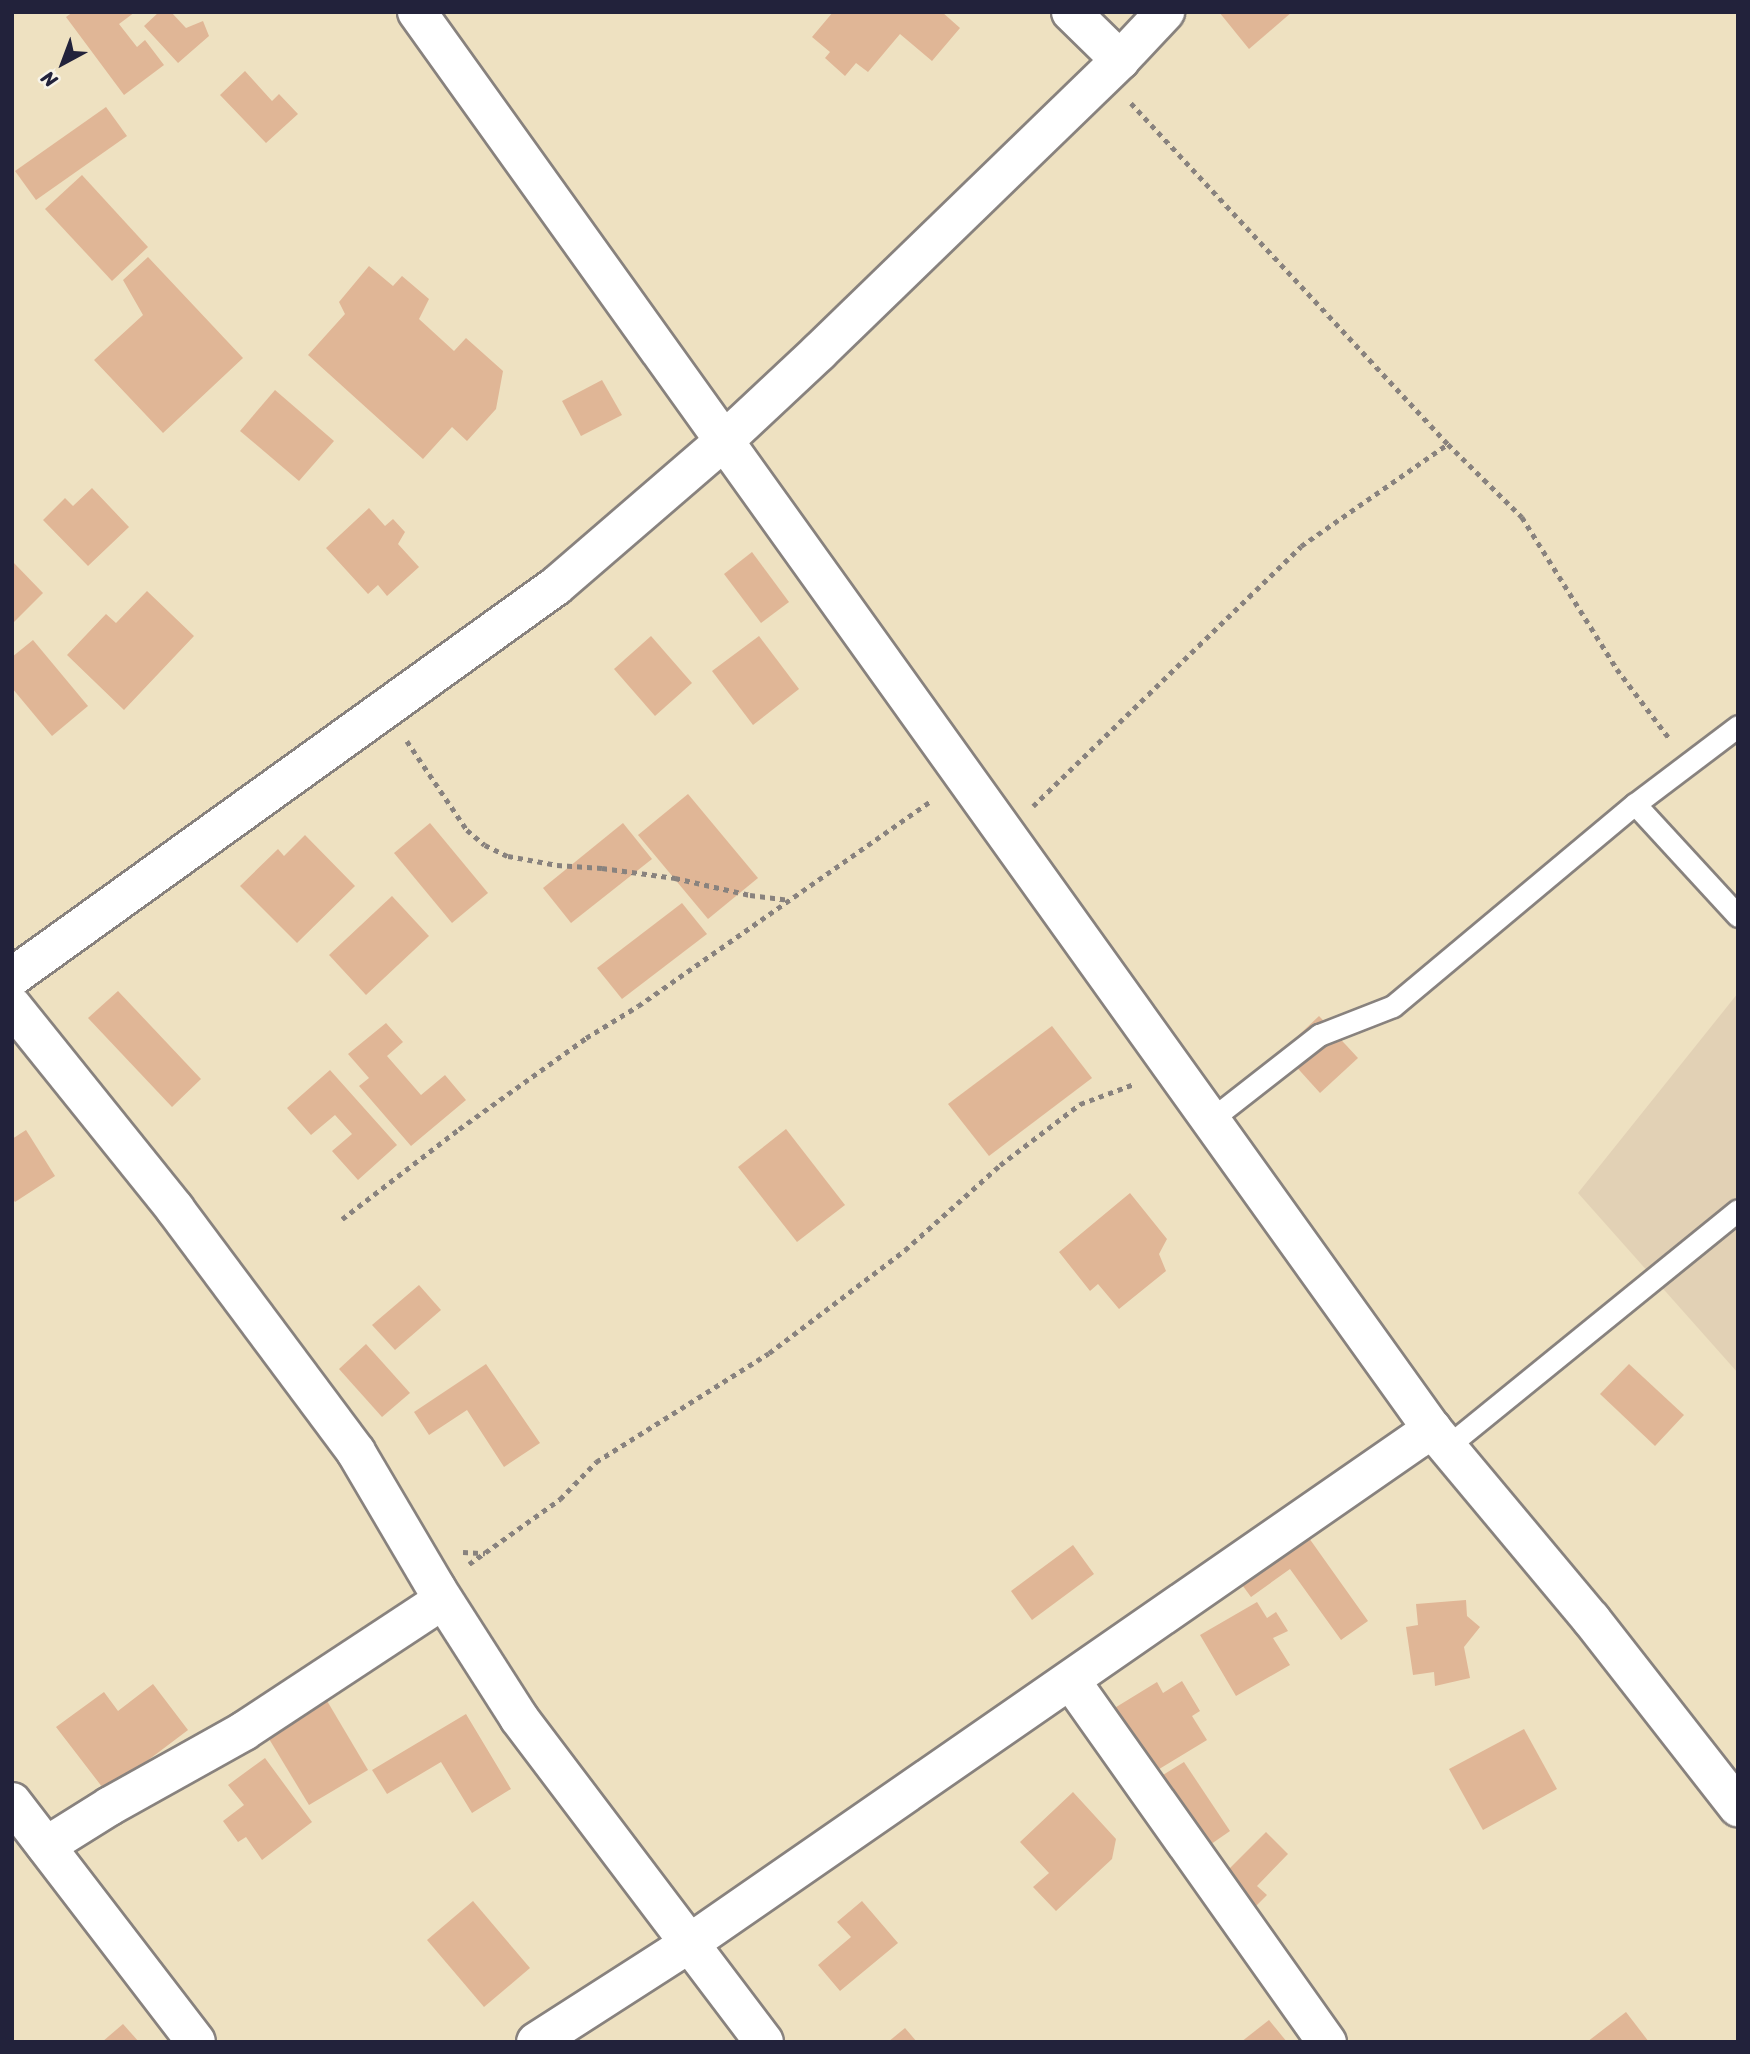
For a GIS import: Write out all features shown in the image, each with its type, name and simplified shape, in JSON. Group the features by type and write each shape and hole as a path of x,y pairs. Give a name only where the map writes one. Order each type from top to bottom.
{"street":[{"path":"417,12 1209,1121 1441,1437 1591,1619 1738,1807"},
{"path":"1072,12 1112,67"},
{"path":"12,977 556,586 724,440 1112,67 1165,12"},
{"path":"12,1006 174,1209 356,1452 439,1594 519,1718 764,2042"},
{"path":"536,2042 690,1944 1071,1681 1441,1437"},
{"path":"46,1846 110,1806 244,1731 439,1594"},
{"path":"1071,1681 1327,2042"},
{"path":"12,1802 197,2042"}],"lane":[{"path":"1209,1121 1320,1035 1393,1006 1635,804 1738,726"},
{"path":"1635,804 1738,916"},
{"path":"1441,1437 1738,1210"}],"path":[{"path":"1112,67 1448,444 1522,517 1617,669 1688,764"},
{"path":"1005,834 1301,546 1448,444"},
{"path":"384,711 415,751 448,807 467,830 485,845 529,861 675,878 750,895 791,900"},
{"path":"342,1219 459,1129 576,1046 638,1006 965,778"},
{"path":"439,1594 560,1499 596,1462 769,1353 905,1250 1000,1165 1080,1104 1175,1073"}],"shaded area":[{"path":"1738,993 1738,1373 1578,1193"}],"building":[{"path":"73,12 135,12 119,24 137,47 145,40 164,65 124,95 66,17"},
{"path":"159,12 171,12 186,28 203,21 209,36 178,63 144,26"},
{"path":"833,12 942,12 960,28 932,61 900,34 868,72 856,63 845,76 825,58 830,52 812,37"},
{"path":"1219,12 1292,12 1249,49"},
{"path":"245,71 272,101 279,94 298,114 266,143 220,95"},
{"path":"106,107 127,136 36,200 15,171"},
{"path":"82,175 148,247 112,281 45,209"},
{"path":"148,257 243,358 163,433 94,360 143,315 123,280"},
{"path":"369,266 393,286 402,276 429,299 419,319 454,351 466,338 503,371 496,409 467,441 452,427 423,459 308,355 345,314 339,302"},
{"path":"602,380 622,415 581,436 562,401"},
{"path":"275,390 334,441 299,481 240,431"},
{"path":"92,488 129,527 88,566 43,520 65,498 73,506"},
{"path":"369,508 385,526 393,519 405,532 398,544 419,567 387,596 378,585 368,594 326,548"},
{"path":"752,552 789,602 761,623 724,574"},
{"path":"12,561 43,593 12,624"},
{"path":"147,591 194,636 124,710 67,655 106,614 116,623"},
{"path":"651,636 692,683 655,716 614,669"},
{"path":"759,636 799,689 753,725 712,671"},
{"path":"33,640 88,706 52,736 12,688 12,657"},
{"path":"688,794 758,878 708,919 638,835"},
{"path":"430,823 488,893 452,923 394,853"},
{"path":"623,823 652,859 571,923 543,888"},
{"path":"305,835 355,886 297,943 240,886 278,849 284,856"},
{"path":"392,896 429,936 366,995 329,955"},
{"path":"682,903 707,934 622,999 597,968"},
{"path":"118,991 201,1079 172,1107 88,1018"},
{"path":"1319,1016 1358,1058 1320,1093 1282,1051"},
{"path":"386,1023 403,1042 387,1056 421,1095 445,1075 466,1100 411,1146 359,1086 369,1078 348,1054"},
{"path":"1052,1026 1092,1078 989,1156 948,1104"},
{"path":"330,1070 397,1145 358,1180 332,1151 352,1134 335,1115 311,1135 287,1108"},
{"path":"786,1129 845,1205 797,1242 738,1167"},
{"path":"26,1130 55,1176 15,1202 12,1198 12,1139"},
{"path":"1130,1193 1167,1239 1159,1254 1166,1271 1119,1309 1098,1284 1090,1291 1059,1252"},
{"path":"419,1285 441,1310 395,1350 372,1325"},
{"path":"366,1344 410,1393 382,1417 339,1369"},
{"path":"486,1364 540,1443 504,1467 467,1410 429,1435 414,1412"},
{"path":"1629,1364 1684,1415 1655,1446 1600,1394"},
{"path":"1304,1531 1368,1621 1341,1640 1290,1569 1251,1597 1237,1578"},
{"path":"1073,1545 1094,1574 1032,1620 1011,1591"},
{"path":"1466,1600 1467,1616 1480,1627 1464,1647 1470,1678 1435,1686 1434,1672 1413,1675 1406,1627 1418,1625 1416,1604"},
{"path":"1257,1602 1267,1618 1276,1612 1288,1631 1273,1638 1290,1665 1236,1696 1200,1635"},
{"path":"1182,1681 1200,1711 1192,1716 1207,1740 1151,1774 1113,1709 1157,1682 1163,1693"},
{"path":"153,1684 188,1730 106,1792 56,1727 104,1692 118,1711"},
{"path":"320,1689 368,1770 309,1805 260,1724"},
{"path":"466,1714 511,1789 472,1813 441,1762 387,1794 372,1770"},
{"path":"1524,1729 1557,1789 1483,1830 1449,1769"},
{"path":"265,1758 312,1822 262,1860 246,1837 238,1842 223,1821 244,1805 228,1785"},
{"path":"1184,1762 1230,1831 1204,1849 1158,1778"},
{"path":"1073,1792 1116,1839 1112,1859 1056,1911 1033,1887 1049,1873 1020,1842"},
{"path":"1266,1832 1288,1854 1257,1886 1267,1895 1252,1910 1220,1878"},
{"path":"473,1901 530,1968 484,2007 427,1940"},
{"path":"862,1901 898,1943 840,1991 818,1965 851,1937 837,1922"},
{"path":"1626,2012 1649,2042 1587,2042"},
{"path":"1269,2020 1287,2042 1241,2042"},
{"path":"123,2024 139,2042 102,2042"},
{"path":"905,2028 917,2042 888,2042"}]}
